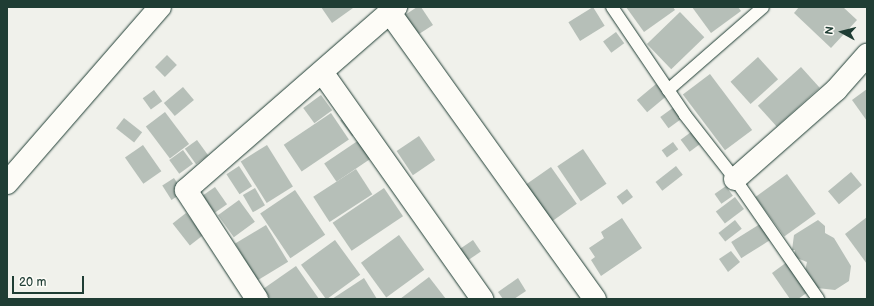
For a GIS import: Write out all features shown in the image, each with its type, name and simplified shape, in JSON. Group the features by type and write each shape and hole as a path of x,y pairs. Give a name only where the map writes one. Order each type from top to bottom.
{"street":[{"path":"7,183 160,7"},
{"path":"256,299 186,190 393,10 595,299"},
{"path":"735,179 836,90 867,55"},
{"path":"322,72 482,299"}],"lane":[{"path":"612,7 668,90 735,179 818,299"},
{"path":"668,90 763,7"}],"building":[{"path":"321,7 352,7 353,8 332,23"},
{"path":"417,7 421,7 433,25 419,34 405,15"},
{"path":"593,7 605,26 580,41 568,22"},
{"path":"626,7 673,7 675,10 644,32"},
{"path":"692,7 738,7 741,11 711,33"},
{"path":"799,7 843,7 857,20 831,48 794,13"},
{"path":"680,12 704,37 671,69 647,44"},
{"path":"616,32 624,43 611,53 603,41"},
{"path":"167,55 177,65 165,77 155,67"},
{"path":"758,57 778,79 751,104 731,82"},
{"path":"801,67 820,88 777,127 758,106"},
{"path":"710,74 752,130 725,150 683,94"},
{"path":"656,84 666,96 647,112 637,100"},
{"path":"183,87 194,100 175,116 164,103"},
{"path":"867,89 867,121 852,100"},
{"path":"154,90 162,101 151,110 143,98"},
{"path":"321,95 332,110 314,123 303,108"},
{"path":"674,107 682,118 668,128 660,117"},
{"path":"165,112 189,144 170,158 146,126"},
{"path":"331,113 349,140 302,171 284,145"},
{"path":"349,114 361,130 352,137 340,121"},
{"path":"124,118 142,132 134,142 116,128"},
{"path":"691,132 700,144 690,152 681,140"},
{"path":"419,136 435,160 413,175 397,151"},
{"path":"197,140 208,155 196,164 185,149"},
{"path":"359,140 371,158 336,182 324,163"},
{"path":"673,142 678,149 667,158 662,150"},
{"path":"143,145 161,171 143,184 125,158"},
{"path":"267,145 293,187 267,203 241,161"},
{"path":"583,149 606,184 581,201 557,166"},
{"path":"183,150 193,164 179,174 169,160"},
{"path":"239,166 252,186 239,194 226,174"},
{"path":"676,166 683,175 662,191 656,182"},
{"path":"551,167 577,204 551,222 526,185"},
{"path":"356,169 372,194 330,222 313,197"},
{"path":"851,172 862,185 839,204 828,191"},
{"path":"787,174 816,214 784,237 755,197"},
{"path":"174,178 183,192 172,200 162,186"},
{"path":"726,186 733,196 721,204 715,194"},
{"path":"215,187 227,204 215,213 203,196"},
{"path":"255,188 265,205 253,212 243,195"},
{"path":"384,188 403,216 352,251 333,223"},
{"path":"627,189 633,197 623,205 617,197"},
{"path":"295,190 325,235 290,258 260,213"},
{"path":"735,197 744,209 725,223 716,211"},
{"path":"239,200 255,222 234,237 218,215"},
{"path":"186,213 203,235 190,246 173,223"},
{"path":"867,217 867,264 845,234"},
{"path":"622,218 642,248 601,276 591,260 595,257 589,248 604,238 601,232"},
{"path":"735,220 742,229 725,242 718,233"},
{"path":"818,220 825,226 825,233 834,238 851,266 849,281 835,290 817,288 805,271 807,262 794,257 795,250 792,250 794,235"},
{"path":"760,224 770,240 741,258 731,242"},
{"path":"266,225 288,262 257,280 235,244"},
{"path":"399,235 424,270 386,297 361,263"},
{"path":"335,240 360,275 326,299 301,265"},
{"path":"473,240 481,252 468,261 460,249"},
{"path":"731,251 740,262 728,272 719,259"},
{"path":"787,262 808,292 798,299 790,299 772,273"},
{"path":"296,266 319,299 270,299 263,289"},
{"path":"429,277 446,299 400,299"},
{"path":"364,278 377,299 332,299"},
{"path":"518,278 526,291 514,299 503,299 498,292"}]}
